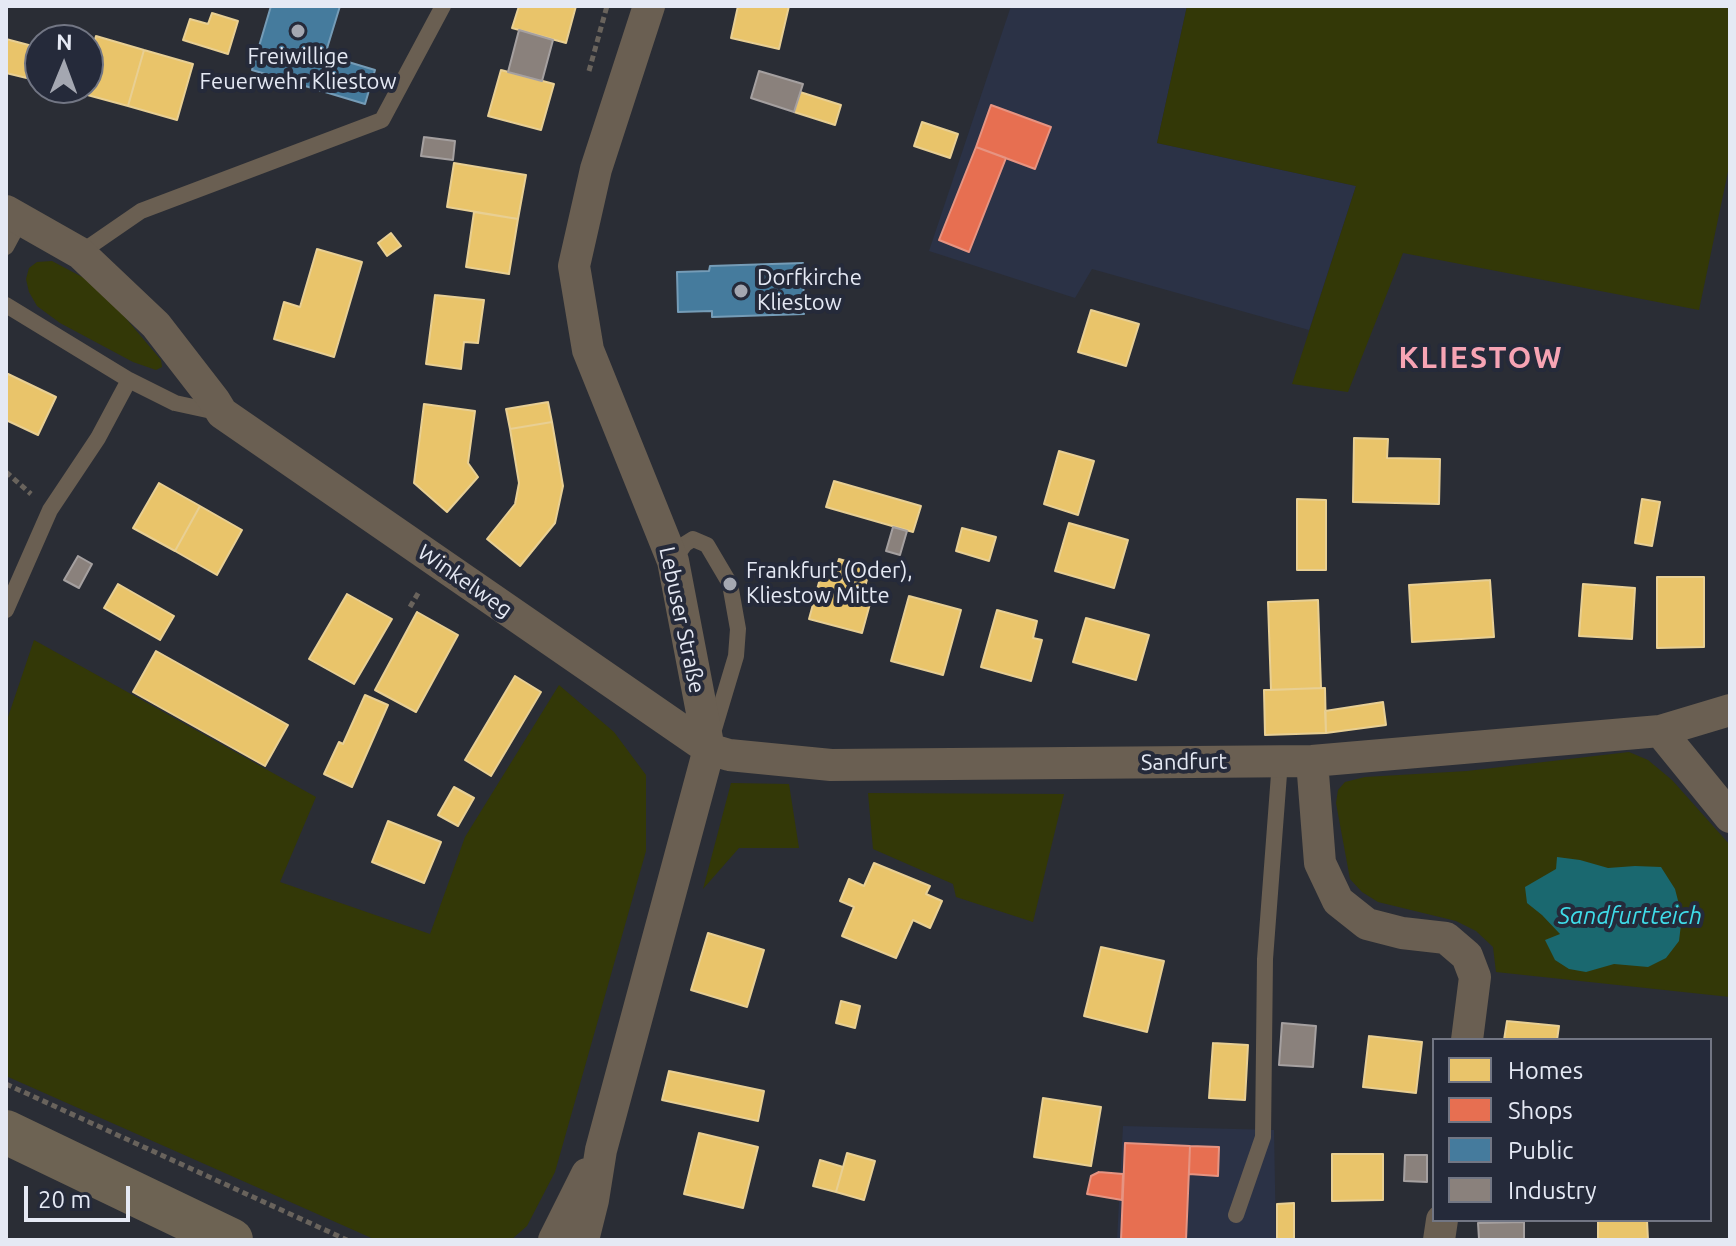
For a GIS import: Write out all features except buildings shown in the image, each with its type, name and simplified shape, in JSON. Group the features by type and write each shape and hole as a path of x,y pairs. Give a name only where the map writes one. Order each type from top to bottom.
{"main road":[{"path":"6,1132 231,1240"}],"street":[{"name":"Lebuser Straße","path":"583,1240 601,1150 709,749 673,561 588,350 574,266 596,169 649,6"},
{"name":"Winkelweg","path":"13,215 80,253 156,325 222,413 709,749"},
{"name":"Sandfurt","path":"709,749 729,755 831,765 1296,761 1660,731 1730,710"},
{"path":"1660,731 1730,817"},
{"path":"1296,761 1320,863 1338,901 1367,924 1402,933 1446,938 1467,956 1475,977 1467,1038"},
{"name":"Lebuser Straße","path":"554,1240 601,1150"}],"lane":[{"path":"80,253 141,211 382,120 443,6"},
{"name":"Winkelweg","path":"6,247 13,215"},
{"name":"Winkelweg","path":"6,305 129,380 175,403 222,413"},
{"path":"6,610 50,510 98,438 129,380"},
{"path":"673,561 685,544 693,539 707,545 730,584 738,629 736,656 709,749"},
{"path":"1236,1215 1263,1137 1265,959 1296,761"}],"path":[{"path":"6,483 15,480"},
{"path":"6,1084 347,1240"}],"shaded area":[{"path":"1011,6 1187,6 1157,143 1356,186 1309,330 1092,269 1075,298 929,251"},
{"path":"1123,1126 1274,1130 1276,1240 1117,1240"}],"green space":[{"path":"1187,6 1730,6 1730,162 1699,310 1403,253 1348,392 1292,384 1356,186 1157,143"},
{"path":"52,261 86,279 118,309 161,360 162,367 156,370 133,362 60,323 37,306 26,279 29,268 37,262"},
{"path":"34,640 316,797 280,882 430,934 465,837 559,685 614,732 646,775 646,851 555,1172 527,1226 511,1240 376,1240 6,1076 6,723"},
{"path":"1629,752 1648,760 1672,780 1730,845 1730,997 1496,972 1493,947 1476,931 1456,921 1378,902 1362,892 1350,879 1336,803 1338,790 1345,782 1365,777 1467,771"},
{"path":"731,783 789,784 799,848 739,848 703,889"},
{"path":"868,793 1064,794 1033,922 956,897 953,884 873,849"}],"water":[{"name":"Sandfurtteich","path":"1557,857 1608,868 1661,867 1675,889 1682,916 1679,941 1666,958 1648,967 1614,964 1586,972 1569,969 1555,960 1545,940 1560,934 1527,903 1525,887 1556,869"}],"place":[{"name":"Freiwillige Feuerwehr Kliestow","path":"298,31"},
{"name":"Dorfkirche Kliestow","path":"741,291"},
{"name":"Frankfurt (Oder), Kliestow Mitte","path":"730,584"}],"district":[{"name":"KLIESTOW","path":"1481,358"}]}
